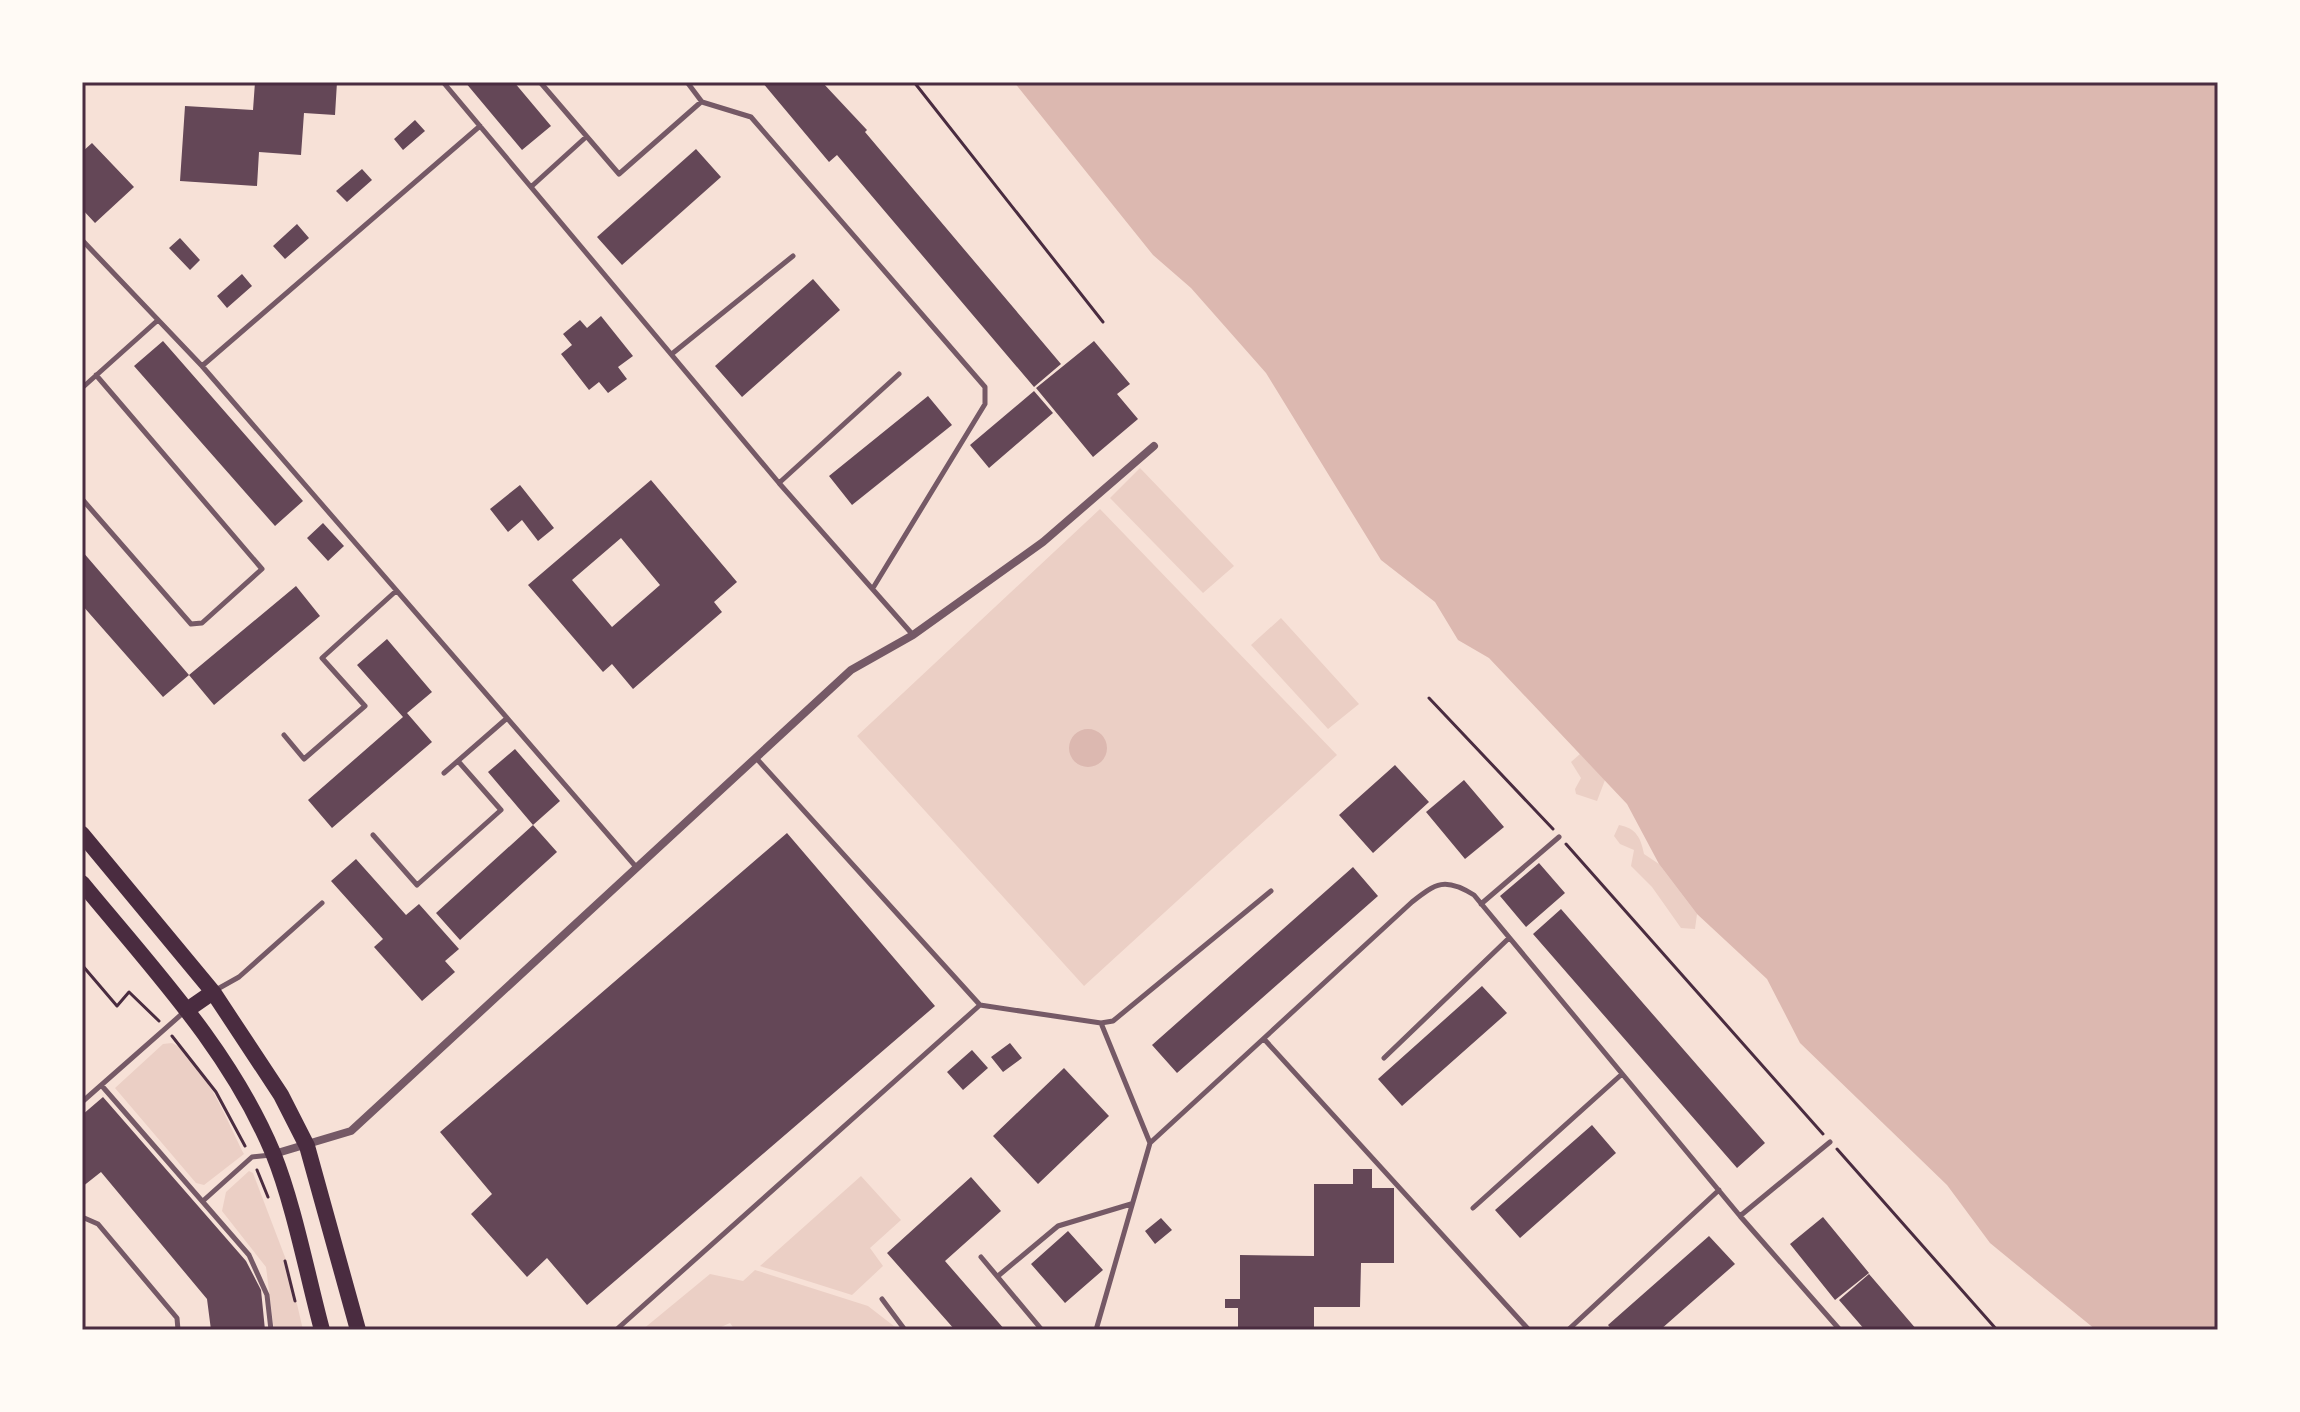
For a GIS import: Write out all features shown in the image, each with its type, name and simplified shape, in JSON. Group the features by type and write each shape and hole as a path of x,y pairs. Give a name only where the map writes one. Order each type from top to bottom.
{"main road":[{"path":"82,834 213,992 281,1095 307,1146 358,1330"},
{"path":"82,883 187,1010 229,1069 273,1155 322,1330"},
{"path":"187,1010 213,992"}],"street":[{"path":"273,1155 351,1131 851,670 913,635 1043,542 1154,446"}],"lane":[{"path":"443,82 779,483 913,635"},
{"path":"540,82 619,174 702,102"},
{"path":"687,82 702,102 751,117 985,387 985,404 873,588"},
{"path":"202,366 480,126"},
{"path":"532,186 586,137"},
{"path":"82,240 202,366 638,869"},
{"path":"673,353 793,256"},
{"path":"82,388 158,320"},
{"path":"779,483 899,374"},
{"path":"82,499 191,624 202,623 262,569 96,375"},
{"path":"284,735 304,759 365,706 322,658 396,591"},
{"path":"444,773 506,719"},
{"path":"757,759 980,1005 1101,1023 1113,1021 1271,891"},
{"path":"373,835 417,885 501,810 458,761"},
{"path":"1481,904 1559,837"},
{"path":"1096,1330 1150,1143 1434,885 1461,887 1481,904 1740,1216 1840,1330"},
{"path":"213,992 239,977 322,903"},
{"path":"1384,1058 1509,938"},
{"path":"616,1330 980,1005"},
{"path":"82,1102 187,1010"},
{"path":"1101,1023 1150,1143"},
{"path":"1264,1039 1529,1330"},
{"path":"1473,1208 1622,1074"},
{"path":"102,1086 204,1200 260,1273 267,1295 271,1330"},
{"path":"1740,1216 1830,1142"},
{"path":"204,1200 252,1157 273,1155"},
{"path":"1568,1330 1719,1190"},
{"path":"998,1276 1058,1226 1131,1204"},
{"path":"82,1217 98,1224 177,1318 178,1330"},
{"path":"981,1257 1042,1330"},
{"path":"882,1299 905,1330"}],"path":[{"path":"914,82 1103,322"},
{"path":"1429,698 1559,837 1997,1330"},
{"path":"82,965 117,1006 129,992 166,1028 216,1092 252,1157 268,1197"},
{"path":"285,1251 298,1309"}],"shaded area":[{"path":"1014,82 2218,82 2218,1330 2096,1330 1990,1243 1947,1185 1800,1043 1767,979 1697,914 1659,864 1627,804 1489,658 1458,640 1435,602 1381,560 1266,373 1191,288 1153,255"},
{"path":"1140,468 1234,566 1203,593 1110,498"},
{"path":"1100,509 1337,755 1084,986 857,736"},
{"path":"1281,618 1359,704 1328,729 1251,645"},
{"path":"1088,729 1102,734 1107,748 1102,762 1088,767 1074,762 1069,748 1074,734"},
{"path":"1580,754 1605,780 1597,801 1576,794 1575,789 1581,778 1571,762"},
{"path":"1619,825 1637,835 1644,854 1659,864 1697,914 1695,929 1681,928 1652,887 1631,866 1634,850 1620,844 1614,836"},
{"path":"172,1043 194,1062 204,1077 244,1154 204,1185 196,1183 115,1088 163,1044"},
{"path":"249,1171 253,1173 288,1265 303,1330 274,1330 266,1267 222,1211 226,1192"},
{"path":"861,1176 901,1220 870,1248 883,1266 852,1295 760,1266"},
{"path":"755,1270 868,1306 899,1330 735,1330 730,1323 714,1330 642,1330 710,1274 743,1281"}],"building":[{"path":"255,82 337,82 335,115 304,113 301,155 259,152 257,186 180,181 185,106 253,110"},
{"path":"465,82 514,82 551,126 522,150"},
{"path":"762,82 822,82 867,130 865,132 1061,364 1034,387 837,155 829,162"},
{"path":"415,120 425,131 403,150 394,139"},
{"path":"92,143 134,187 95,223 82,209 82,152"},
{"path":"696,149 721,177 622,265 597,237"},
{"path":"362,169 372,180 347,202 336,191"},
{"path":"297,224 309,238 285,259 273,246"},
{"path":"180,238 200,260 190,270 169,248"},
{"path":"242,274 252,286 227,308 217,296"},
{"path":"813,279 840,310 742,397 715,366"},
{"path":"601,316 633,356 618,367 627,379 608,393 599,382 589,390 561,354 572,345 563,334 580,320 587,328"},
{"path":"163,341 303,501 275,526 134,366"},
{"path":"1094,341 1130,384 1117,394 1138,419 1093,457 1036,388"},
{"path":"1034,391 1053,413 989,468 970,445"},
{"path":"928,396 952,425 852,505 829,476"},
{"path":"651,480 737,582 714,602 722,612 633,689 612,664 603,672 528,585","holes":["621,538 660,585 612,627 572,580"]},
{"path":"520,485 554,528 538,541 522,520 508,532 490,509"},
{"path":"323,523 344,546 328,561 307,538"},
{"path":"82,551 189,675 163,697 82,605"},
{"path":"296,586 320,616 214,705 189,675"},
{"path":"387,639 432,692 407,713 432,742 332,828 308,800 403,717 357,665"},
{"path":"515,749 560,801 533,825 488,772"},
{"path":"1395,765 1429,802 1373,853 1339,815"},
{"path":"1464,780 1504,827 1465,859 1426,812"},
{"path":"533,825 557,852 460,940 436,913"},
{"path":"787,833 935,1006 587,1305 547,1258 527,1277 471,1214 492,1194 440,1132"},
{"path":"356,859 406,915 419,904 459,949 445,961 455,972 422,1001 374,947 383,939 331,881"},
{"path":"1539,863 1565,893 1526,927 1500,896"},
{"path":"1353,867 1378,896 1177,1073 1152,1045"},
{"path":"1561,909 1765,1143 1737,1168 1533,934"},
{"path":"1482,986 1507,1013 1402,1106 1378,1079"},
{"path":"1010,1043 1022,1058 1003,1072 991,1057"},
{"path":"972,1050 988,1068 963,1090 947,1072"},
{"path":"1064,1068 1109,1116 1038,1184 993,1136"},
{"path":"103,1097 246,1261 261,1290 265,1330 211,1330 207,1299 101,1172 82,1187 82,1115"},
{"path":"1592,1125 1616,1153 1520,1238 1495,1210"},
{"path":"1353,1169 1372,1169 1372,1188 1394,1188 1394,1263 1361,1263 1360,1307 1314,1307 1314,1330 1238,1330 1238,1308 1225,1308 1225,1299 1240,1299 1240,1255 1314,1256 1314,1184 1353,1184"},
{"path":"971,1177 1001,1211 945,1261 1005,1330 955,1330 887,1253"},
{"path":"1823,1217 1869,1273 1835,1300 1790,1244"},
{"path":"1161,1218 1172,1230 1155,1244 1145,1231"},
{"path":"1068,1231 1103,1270 1065,1303 1031,1264"},
{"path":"1709,1236 1735,1264 1660,1330 1612,1330 1608,1325"},
{"path":"1869,1274 1917,1330 1865,1330 1839,1300"}]}
